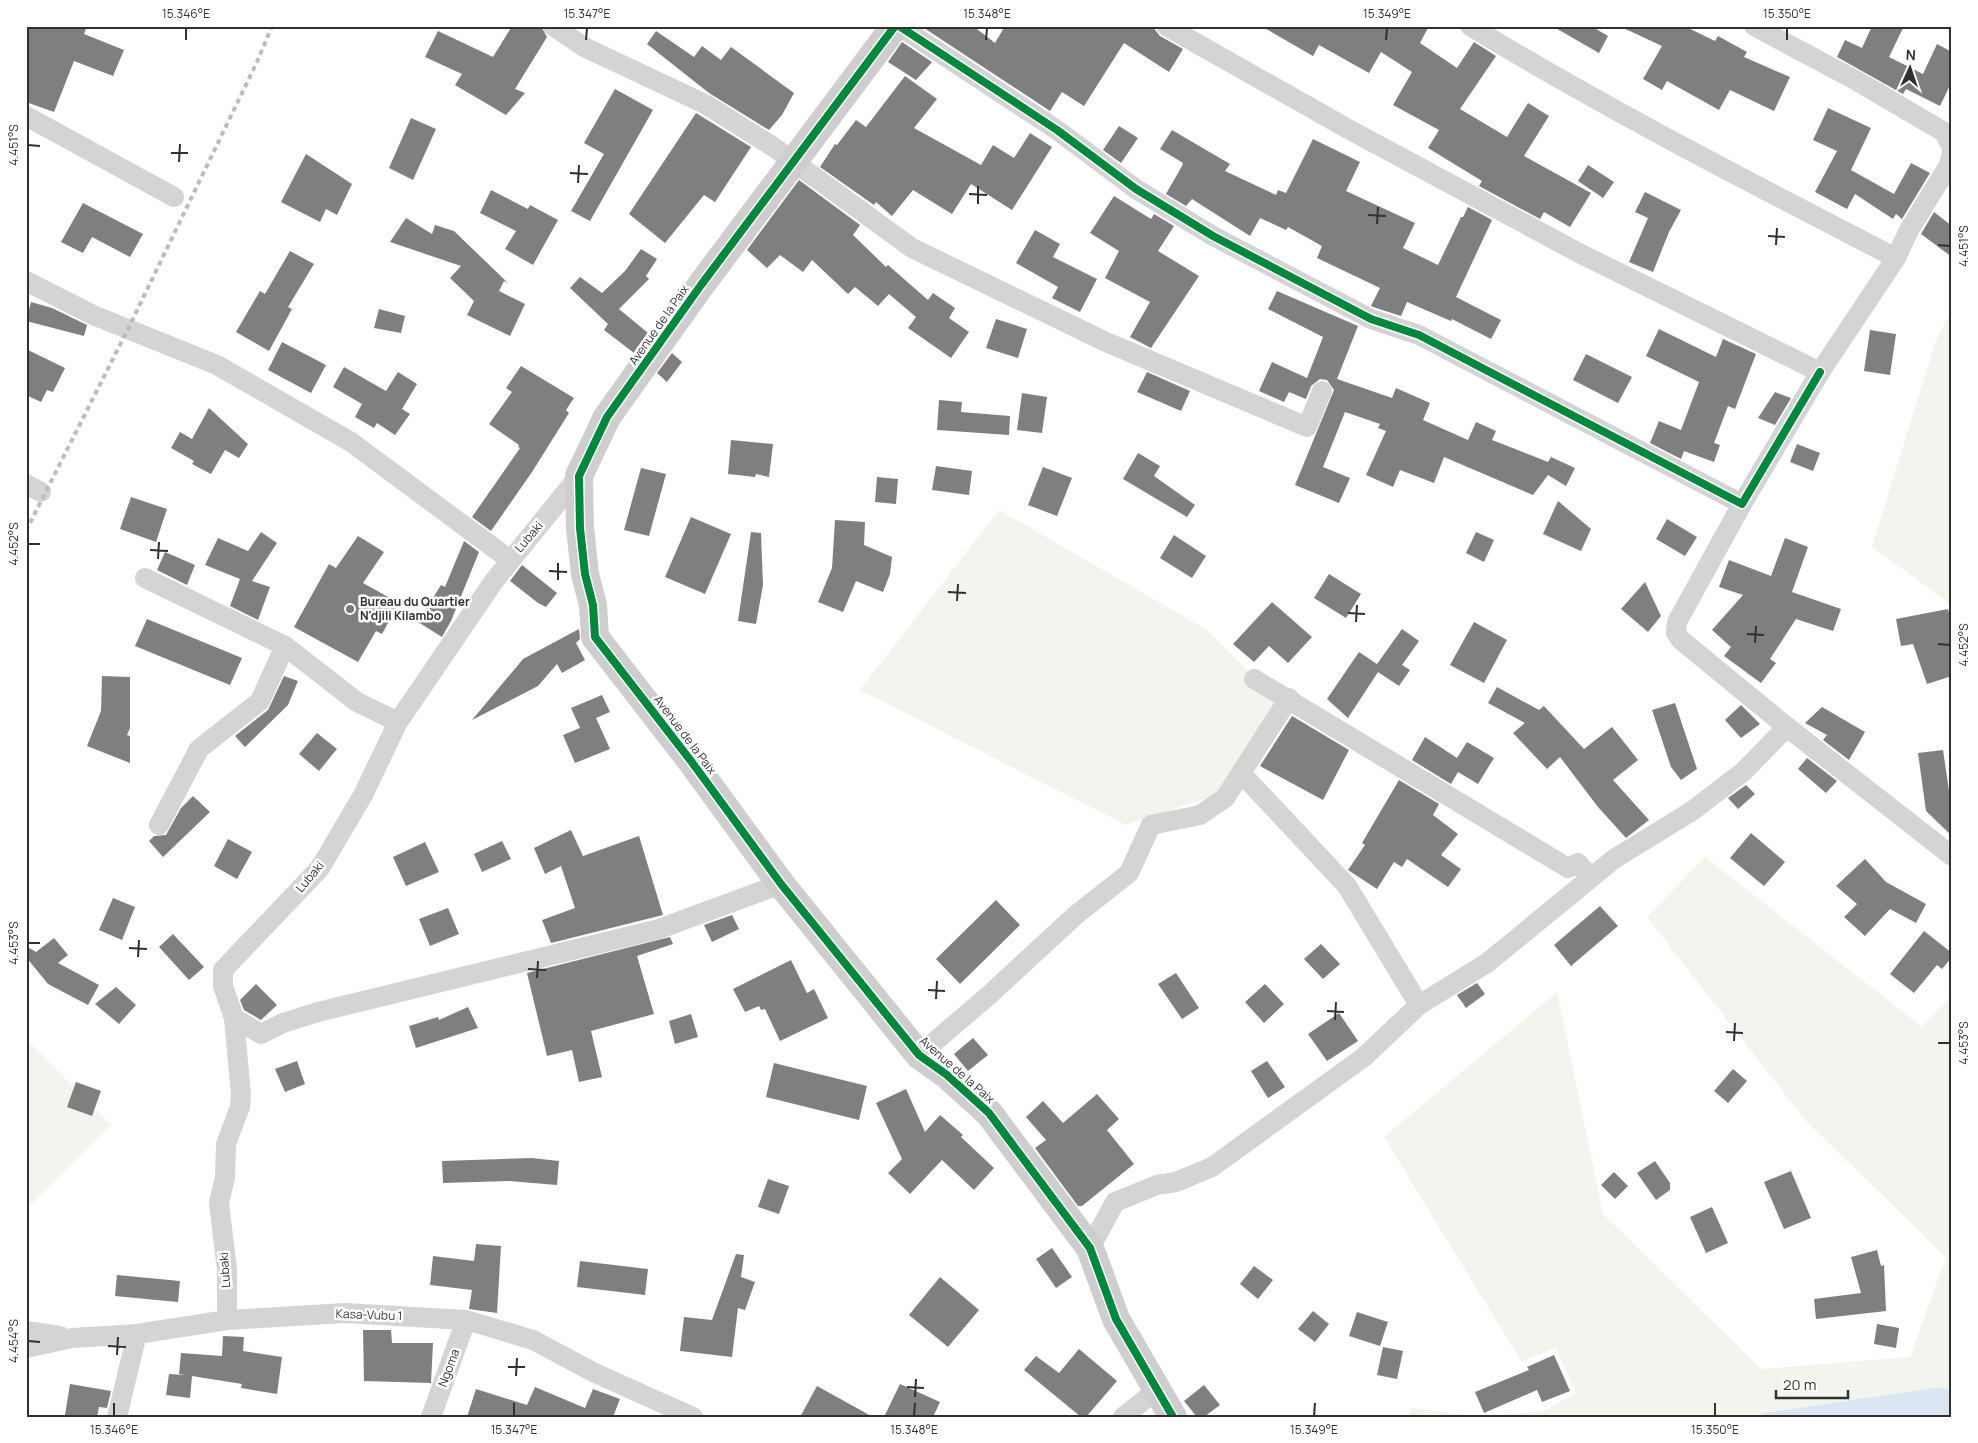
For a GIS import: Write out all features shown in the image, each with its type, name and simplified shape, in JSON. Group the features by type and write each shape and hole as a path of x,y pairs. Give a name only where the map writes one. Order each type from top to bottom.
{"street":[{"path":"553,26 584,47 705,104 793,162 912,248 1106,342 1307,427 1322,391"},
{"path":"897,26 1057,130 1136,189 1213,236 1371,319 1419,335 1742,504"},
{"name":"Avenue de la Paix","path":"897,26 701,285 607,417 579,476 580,528 585,574 593,605 596,637 691,761 781,884 919,1055 947,1075 989,1113 1090,1248 1116,1319 1173,1417"},
{"path":"1166,26 1350,130 1581,254 1820,372"},
{"path":"1470,26 1529,62 1782,199 1896,258"},
{"path":"1754,26 1857,81 1944,132 1952,150 1949,165 1909,230 1896,258 1820,372 1742,504 1677,622 1676,633 1681,640 1788,727 1952,856"},
{"path":"26,116 174,197"},
{"path":"26,281 93,315 218,365 351,442 510,560"},
{"name":"Lubaki","path":"227,1320 227,1270 219,1203 225,1177 226,1144 240,1107 241,1095 234,1018 223,986 223,970 320,868 363,795 398,722 510,560 579,476"},
{"path":"145,578 285,646 357,702 398,722"},
{"path":"159,825 198,749 260,701 285,646"},
{"path":"1254,679 1289,698 1568,868 1578,863 1590,877"},
{"path":"919,1055 988,996 1077,914 1129,873 1151,825 1200,815 1225,798 1289,698"},
{"path":"1090,1248 1115,1202 1157,1185 1176,1182 1212,1167 1364,1056 1420,1005 1487,963 1614,859 1692,811 1744,772 1788,727"},
{"path":"1242,774 1347,886 1420,1005"},
{"path":"234,1018 261,1034 283,1023 318,1012 659,929 781,884"},
{"name":"Kasa-Vubu 1","path":"26,1348 72,1338 137,1334 227,1320 346,1313 466,1320 533,1340 595,1373 693,1417"},
{"name":"Ngoma","path":"431,1417 466,1320"},
{"path":"26,1331 72,1338"},
{"path":"116,1417 137,1334"},
{"path":"1123,1417 1158,1389"}],"shaded area":[{"path":"1952,308 1952,605 1872,547 1935,343"},
{"path":"999,510 1207,630 1281,704 1222,793 1126,825 860,690"},
{"path":"1705,857 1922,1027 1952,995 1952,1391 1940,1387 1764,1413 1757,1417 1479,1417 1544,1411 1576,1393 1556,1348 1521,1361 1384,1137 1557,992 1603,1214 1761,1369 1910,1357 1946,1257 1805,1120 1647,917"},
{"path":"26,1039 111,1125 26,1209"},
{"path":"1940,1387 1952,1391 1952,1417 1757,1417 1764,1413"},
{"path":"1412,1408 1479,1417 1407,1417"}],"building":[{"path":"26,26 87,26 84,34 124,50 113,76 74,61 54,112 26,102"},
{"path":"512,26 541,26 547,37 515,89 525,93 506,115 455,85 462,74 425,57 438,31 493,57"},
{"path":"921,26 973,26 995,43 1005,26 1152,26 1160,36 1183,49 1169,72 1124,43 1084,106 1062,92 1050,111"},
{"path":"1261,26 1429,26 1420,43 1457,68 1474,42 1496,56 1460,109 1507,137 1528,103 1549,116 1524,156 1591,193 1570,227 1544,212 1540,219 1479,186 1482,181 1428,148 1439,130 1393,105 1412,72 1381,52 1369,73 1319,45 1313,56"},
{"path":"1552,26 1591,26 1608,36 1599,53"},
{"path":"1619,26 1684,26 1715,41 1718,36 1747,52 1744,57 1790,77 1774,111 1730,90 1719,110 1667,81 1662,90 1643,79 1662,46"},
{"path":"1872,26 1904,26 1889,57 1923,74 1937,44 1952,52 1952,81 1940,106 1906,89 1903,94 1837,57 1845,40 1862,48"},
{"path":"656,31 694,57 702,46 721,60 731,47 794,93 782,115 769,130 709,93 647,44"},
{"path":"902,42 932,62 916,80 888,62"},
{"path":"905,76 937,99 914,128 981,165 993,145 1014,158 1030,133 1052,147 1012,210 971,184 952,214 913,190 892,216 876,202 874,205 820,167 835,144 837,145 856,120 866,127"},
{"path":"615,89 653,110 590,221 571,211 604,154 584,143"},
{"path":"1828,108 1871,128 1851,170 1894,194 1911,163 1930,173 1902,219 1896,214 1893,219 1855,194 1847,209 1815,192 1837,151 1813,140"},
{"path":"696,113 751,147 715,202 704,195 665,243 629,214"},
{"path":"411,118 436,129 413,180 389,168"},
{"path":"1119,126 1138,138 1121,163 1103,150"},
{"path":"1172,130 1230,164 1225,171 1276,195 1278,190 1286,193 1313,139 1360,162 1346,191 1415,223 1403,248 1438,265 1461,217 1463,217 1468,207 1492,220 1456,297 1501,320 1491,339 1452,319 1451,321 1407,302 1401,316 1371,306 1380,288 1317,258 1322,246 1288,227 1286,230 1260,218 1250,236 1192,199 1186,206 1166,194 1183,163 1160,149"},
{"path":"306,154 352,184 337,215 326,209 320,222 281,202"},
{"path":"1588,165 1614,182 1603,198 1578,181"},
{"path":"799,180 860,225 853,235 886,267 888,265 928,300 933,293 955,308 949,318 969,332 951,358 908,328 916,317 889,294 878,306 855,287 848,294 812,260 803,272 780,255 767,268 747,250"},
{"path":"491,190 528,209 530,205 558,220 533,265 505,249 516,231 480,213"},
{"path":"1645,192 1681,210 1669,232 1653,272 1629,262 1648,218 1635,212"},
{"path":"1114,196 1151,219 1154,214 1174,226 1158,251 1199,276 1151,348 1130,337 1150,302 1105,278 1119,251 1090,233"},
{"path":"83,203 143,234 130,257 92,237 83,253 61,242"},
{"path":"1934,212 1952,226 1952,257 1921,234"},
{"path":"406,218 432,234 435,225 454,231 508,283 504,281 499,291 525,304 510,336 467,315 474,301 450,278 461,266 390,242"},
{"path":"1035,230 1060,244 1053,257 1097,279 1080,312 1052,298 1058,287 1016,263"},
{"path":"641,249 657,259 646,276 649,279 619,309 648,333 634,353 604,330 608,324 570,288 580,277 602,293 625,271"},
{"path":"290,251 314,264 288,307 292,309 269,351 236,332 260,291 265,294"},
{"path":"1277,291 1358,326 1337,379 1392,398 1396,388 1430,403 1423,420 1468,440 1476,422 1496,431 1492,440 1548,462 1551,457 1575,468 1566,486 1548,475 1533,495 1444,457 1434,483 1400,470 1393,487 1366,475 1386,431 1378,428 1380,424 1345,412 1323,467 1350,478 1339,503 1295,485 1334,390 1327,380 1320,379 1311,386 1306,399 1289,392 1284,402 1259,391 1272,362 1307,378 1323,337 1268,309"},
{"path":"31,302 52,308 87,325 84,336 26,321"},
{"path":"379,309 405,316 401,333 374,328"},
{"path":"996,319 1027,329 1018,358 986,348"},
{"path":"1659,329 1716,357 1723,339 1756,354 1735,409 1728,406 1714,443 1720,445 1714,462 1684,451 1681,459 1650,443 1659,421 1681,430 1699,382 1646,356"},
{"path":"1870,330 1896,334 1890,375 1864,371"},
{"path":"282,342 326,365 311,393 268,370"},
{"path":"26,349 65,368 53,392 47,390 41,402 26,395"},
{"path":"672,353 682,362 667,382 657,373"},
{"path":"1586,354 1632,377 1618,403 1573,380"},
{"path":"521,366 574,398 566,410 569,413 532,472 491,531 472,517 520,448 518,447 519,445 489,424 512,392 506,388"},
{"path":"344,367 386,391 398,372 417,384 402,409 410,414 395,435 377,423 374,428 355,417 362,404 333,387"},
{"path":"1147,372 1190,391 1181,411 1137,392"},
{"path":"1775,392 1791,398 1775,425 1758,418"},
{"path":"1022,393 1047,397 1042,433 1017,430"},
{"path":"939,400 962,402 961,412 1010,416 1009,435 937,430"},
{"path":"209,408 248,444 239,458 225,450 211,474 192,464 194,461 171,448 180,432 192,439"},
{"path":"731,440 773,444 769,477 756,474 755,477 728,474"},
{"path":"1797,444 1820,453 1813,471 1790,462"},
{"path":"1138,453 1160,466 1154,476 1195,505 1187,517 1123,479"},
{"path":"936,466 972,471 969,495 932,490"},
{"path":"1043,467 1072,478 1057,516 1028,505"},
{"path":"641,468 666,474 649,536 624,530"},
{"path":"877,477 898,479 896,504 875,502"},
{"path":"131,497 167,509 156,542 120,529"},
{"path":"1558,501 1591,529 1581,551 1543,534"},
{"path":"691,517 731,534 705,594 665,577"},
{"path":"1667,519 1697,537 1685,556 1656,539"},
{"path":"835,520 865,522 864,545 892,557 890,574 883,592 856,581 843,612 818,602 832,568"},
{"path":"261,532 277,543 252,581 270,587 258,620 230,606 240,579 205,565 218,538 248,551"},
{"path":"751,532 761,533 763,585 756,624 738,621"},
{"path":"1476,532 1494,540 1484,562 1466,553"},
{"path":"1174,535 1206,556 1192,578 1160,558"},
{"name":"Bureau du Quartier N'djili Kilambo","path":"358,536 384,552 363,583 399,603 382,634 376,631 358,662 294,627 329,564 336,568"},
{"path":"1785,538 1808,547 1792,592 1841,609 1833,631 1796,619 1770,659 1776,663 1761,683 1724,656 1731,647 1712,630 1743,595 1719,587 1729,560 1771,576"},
{"path":"464,541 479,552 451,621 442,637 418,622 441,585 445,587"},
{"path":"165,552 195,565 187,585 157,570"},
{"path":"522,565 557,593 546,607 510,581"},
{"path":"1329,574 1361,594 1346,618 1314,598"},
{"path":"1645,582 1661,616 1648,632 1621,609"},
{"path":"1272,602 1312,637 1288,663 1269,646 1254,662 1233,644"},
{"path":"1948,609 1952,626 1952,676 1927,684 1913,644 1901,646 1896,619"},
{"path":"147,619 242,658 230,685 135,646"},
{"path":"1474,622 1507,640 1484,683 1450,665"},
{"path":"579,629 580,639 576,643 585,660 562,673 557,664 538,686 472,720 523,659"},
{"path":"1402,629 1419,641 1402,665 1410,670 1399,686 1378,672 1348,718 1327,699 1359,652 1377,664"},
{"path":"102,676 130,677 130,728 127,735 130,736 130,763 87,746 101,711"},
{"path":"284,676 298,681 288,705 245,747 235,736 268,710"},
{"path":"1497,687 1539,710 1544,706 1584,749 1612,727 1638,760 1613,780 1649,820 1626,838 1598,807 1560,757 1547,769 1513,733 1525,723 1488,703"},
{"path":"602,695 610,712 596,718 610,749 575,763 563,735 580,728 571,708"},
{"path":"1675,703 1697,769 1681,780 1671,767 1652,710"},
{"path":"1741,705 1760,724 1741,738 1725,720"},
{"path":"1822,707 1865,732 1849,760 1823,740 1827,735 1805,723"},
{"path":"1292,716 1349,750 1323,800 1260,766"},
{"path":"317,733 337,749 319,771 299,754"},
{"path":"1425,737 1457,758 1467,742 1494,758 1478,784 1458,772 1451,784 1412,760"},
{"path":"1943,750 1952,811 1952,836 1926,811 1918,753"},
{"path":"1807,758 1837,781 1826,793 1798,769"},
{"path":"1399,780 1439,804 1433,815 1458,834 1441,855 1461,869 1448,887 1407,859 1402,867 1394,862 1377,889 1348,870 1365,845 1362,843"},
{"path":"1746,785 1755,794 1738,809 1728,798"},
{"path":"193,796 210,812 163,857 149,841 154,836 166,835 181,808"},
{"path":"571,830 583,856 639,836 663,915 551,943 542,920 575,908 561,866 545,874 534,848"},
{"path":"1751,833 1785,862 1764,886 1730,858"},
{"path":"228,839 252,852 237,879 214,866"},
{"path":"502,841 511,859 482,872 474,854"},
{"path":"425,842 439,872 406,886 393,857"},
{"path":"1865,859 1886,882 1926,904 1916,923 1890,909 1865,936 1844,917 1857,904 1836,886"},
{"path":"113,898 135,907 122,940 99,930"},
{"path":"996,900 1020,925 960,984 936,959"},
{"path":"1600,906 1618,926 1571,966 1554,945"},
{"path":"448,908 459,934 430,946 419,919"},
{"path":"732,915 739,929 712,942 704,925"},
{"path":"1924,931 1952,953 1952,957 1942,969 1937,965 1914,993 1890,974"},
{"path":"173,934 204,967 189,980 159,947"},
{"path":"670,937 673,944 637,956 654,1014 591,1031 602,1077 579,1082 572,1050 547,1056 527,973"},
{"path":"54,938 68,955 58,963 99,985 88,1005 48,984 26,957 26,946 36,952"},
{"path":"1321,944 1340,964 1323,979 1304,959"},
{"path":"791,960 807,993 814,989 828,1018 780,1041 765,1009 761,1010 759,1006 745,1012 733,989"},
{"path":"1176,973 1199,1008 1182,1019 1158,984"},
{"path":"1477,983 1485,994 1466,1008 1457,995"},
{"path":"256,984 277,1005 261,1020 244,1010 240,1000"},
{"path":"1265,984 1284,1004 1264,1023 1245,1002"},
{"path":"116,987 136,1005 119,1024 95,1004"},
{"path":"468,1007 478,1028 416,1048 409,1026 438,1017 439,1020"},
{"path":"1339,1013 1358,1041 1327,1061 1308,1034"},
{"path":"691,1014 698,1037 675,1044 669,1021"},
{"path":"973,1038 988,1055 968,1071 954,1054"},
{"path":"297,1061 305,1084 285,1092 275,1069"},
{"path":"1267,1061 1285,1087 1268,1098 1251,1071"},
{"path":"774,1063 867,1086 859,1120 766,1097"},
{"path":"1733,1069 1747,1081 1728,1103 1714,1091"},
{"path":"76,1082 101,1091 92,1116 67,1107"},
{"path":"906,1089 925,1132 940,1115 963,1135 961,1137 994,1168 974,1190 942,1160 910,1194 888,1173 902,1159 876,1103"},
{"path":"1097,1094 1119,1119 1107,1130 1134,1164 1082,1206 1078,1206 1035,1148 1046,1140 1026,1117 1043,1101 1063,1123"},
{"path":"532,1158 559,1161 557,1185 509,1181 443,1183 442,1161"},
{"path":"1655,1161 1670,1183 1670,1190 1656,1200 1637,1173"},
{"path":"1791,1171 1811,1218 1784,1229 1764,1182"},
{"path":"1614,1172 1628,1186 1615,1199 1601,1185"},
{"path":"768,1179 789,1186 779,1214 758,1207"},
{"path":"1712,1207 1728,1243 1706,1253 1690,1217"},
{"path":"476,1244 501,1246 497,1313 469,1309 472,1290 430,1285 433,1256 474,1261"},
{"path":"1052,1248 1072,1277 1056,1288 1036,1259"},
{"path":"1877,1250 1881,1266 1884,1265 1886,1311 1816,1319 1814,1299 1861,1293 1851,1257"},
{"path":"736,1254 744,1255 741,1277 755,1282 745,1310 738,1308 732,1357 680,1351 684,1317 712,1320"},
{"path":"580,1261 648,1269 645,1295 577,1287"},
{"path":"1254,1266 1273,1280 1258,1299 1240,1284"},
{"path":"117,1275 180,1281 178,1302 115,1296"},
{"path":"940,1277 979,1310 948,1347 909,1315"},
{"path":"1313,1311 1329,1324 1315,1342 1298,1329"},
{"path":"1357,1312 1388,1322 1380,1346 1349,1336"},
{"path":"1877,1324 1899,1328 1896,1348 1874,1344"},
{"path":"363,1330 391,1330 392,1343 433,1343 431,1383 364,1381"},
{"path":"223,1336 244,1337 243,1351 282,1357 277,1394 241,1388 242,1384 192,1376 190,1398 166,1395 169,1374 185,1375 179,1374 181,1353 222,1356"},
{"path":"1383,1347 1403,1351 1397,1379 1377,1375"},
{"path":"1079,1349 1117,1381 1086,1417 1081,1417 1024,1370 1036,1356 1059,1373"},
{"path":"1554,1355 1570,1391 1542,1402 1537,1390 1484,1413 1475,1392 1529,1370 1527,1367"},
{"path":"70,1384 111,1391 107,1408 99,1407 97,1417 65,1415"},
{"path":"900,1384 940,1402 933,1417 884,1417"},
{"path":"1204,1385 1220,1405 1204,1417 1197,1417 1184,1401"},
{"path":"817,1386 873,1417 800,1417"},
{"path":"535,1387 585,1408 593,1389 620,1399 613,1417 467,1417 476,1389 527,1405"}],"railway":[{"path":"26,531 128,329 257,62 272,26"}],"cycle path":[{"path":"895,26 701,285 607,417 579,476 580,528 585,574 593,605 595,637 691,761 781,884 919,1055 947,1075 989,1113 1090,1248 1116,1319 1173,1417"},
{"path":"899,26 1057,130 1136,189 1213,236 1371,319 1419,335 1742,504 1820,372"}],"place":[{"name":"Bureau du Quartier N'djili Kilambo","path":"350,609"}]}
